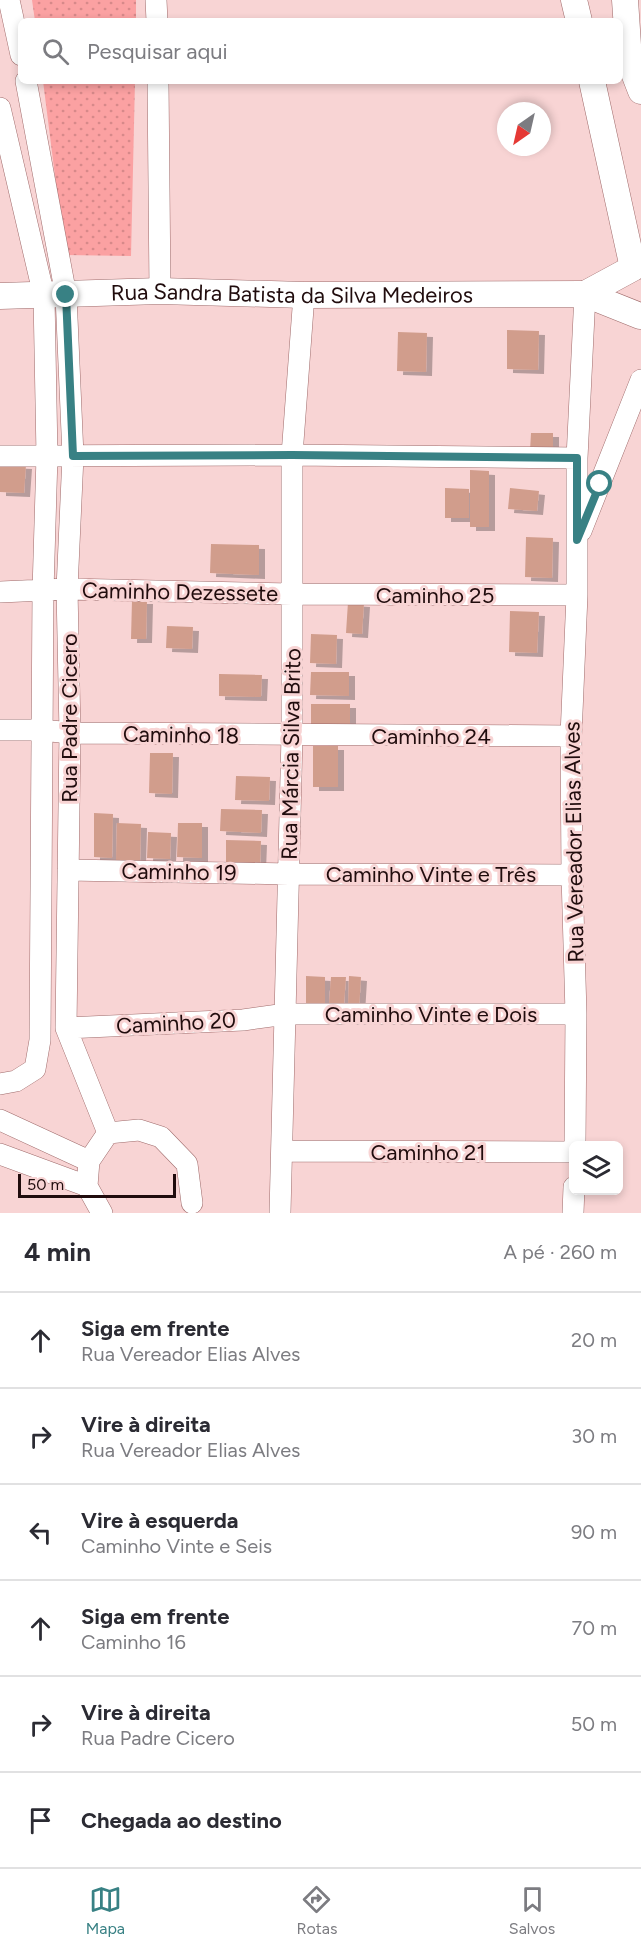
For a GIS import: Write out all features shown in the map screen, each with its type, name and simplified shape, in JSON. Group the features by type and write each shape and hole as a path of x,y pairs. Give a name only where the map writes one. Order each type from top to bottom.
{"street":[{"path":"9,0 18,41"},
{"path":"156,0 157,18"},
{"path":"574,0 578,18"},
{"path":"631,14 641,45"},
{"path":"631,14 629,60 641,91"},
{"path":"0,1084 16,1081 35,1069 40,1040 43,591 55,295 26,84"},
{"path":"158,84 160,291"},
{"path":"593,84 637,264 630,285 640,317"},
{"path":"0,108 55,295"},
{"name":"Rua Sandra Batista da Silva Medeiros","path":"585,294 637,264"},
{"name":"Rua Sandra Batista da Silva Medeiros","path":"0,296 160,291 304,295 585,294 640,317"},
{"name":"Rua Vereador Elias Alves","path":"575,1141 576,1014 571,736 577,595 577,458 585,294"},
{"name":"Rua Padre Cicero","path":"55,295 73,456 67,590 70,734 66,1028 108,1133"},
{"name":"Rua Márcia Silva Brito","path":"280,1213 292,736 292,455 304,295"},
{"name":"Rua Vereador Elias Alves","path":"577,540 641,380"},
{"path":"0,456 292,455 577,458"},
{"name":"Caminho Dezessete","path":"0,592 67,590 292,594"},
{"name":"Caminho 25","path":"292,594 577,595"},
{"name":"Caminho 18","path":"0,730 42,730 70,734 292,736"},
{"name":"Caminho 24","path":"292,736 571,736"},
{"name":"Caminho 19","path":"68,870 289,874"},
{"name":"Caminho Vinte e Três","path":"289,874 572,875"},
{"name":"Caminho 20","path":"66,1028 243,1020 286,1014"},
{"name":"Caminho Vinte e Dois","path":"286,1014 576,1014"},
{"path":"0,1119 89,1161"},
{"path":"102,1213 87,1186 89,1161 108,1133 139,1130 161,1137 187,1164 194,1210"},
{"name":"Caminho 21","path":"282,1151 569,1152"},
{"path":"0,1154 87,1186"},
{"path":"573,1195 573,1213"}],"shaded area":[{"path":"32,0 136,0 136,18 35,18"},
{"path":"43,84 135,84 131,256 65,255"}],"building":[{"path":"507,330 539,331 538,370 507,369"},
{"path":"398,332 427,333 426,372 397,371"},
{"path":"531,433 553,433 553,451 530,451"},
{"path":"0,464 26,465 24,493 0,492"},
{"path":"470,470 489,471 489,527 470,527"},
{"path":"445,488 469,489 469,518 445,518"},
{"path":"510,488 539,491 537,511 508,509"},
{"path":"526,537 553,538 552,578 525,577"},
{"path":"211,544 259,545 259,575 210,573"},
{"path":"132,600 147,600 146,639 131,639"},
{"path":"348,602 364,603 362,634 346,633"},
{"path":"510,611 539,612 537,653 509,652"},
{"path":"167,626 193,627 192,649 166,648"},
{"path":"311,634 337,635 336,664 310,663"},
{"path":"311,672 349,672 349,696 310,695"},
{"path":"219,674 262,675 261,697 219,696"},
{"path":"311,704 350,704 350,729 311,729"},
{"path":"313,746 338,746 338,787 313,787"},
{"path":"150,753 173,753 172,794 149,793"},
{"path":"236,776 270,777 269,801 235,800"},
{"path":"221,809 262,810 261,833 220,831"},
{"path":"94,813 113,814 112,858 94,857"},
{"path":"117,823 141,824 140,861 116,860"},
{"path":"178,823 202,823 202,858 177,857"},
{"path":"148,832 171,833 170,859 147,858"},
{"path":"226,840 261,841 260,866 226,865"},
{"path":"306,976 325,977 325,1007 306,1006"},
{"path":"349,976 361,977 359,1009 348,1008"},
{"path":"331,977 346,977 344,1004 329,1004"}],"route":[{"path":"66,295 73,456 292,455 577,458 577,540 600,484"}]}
